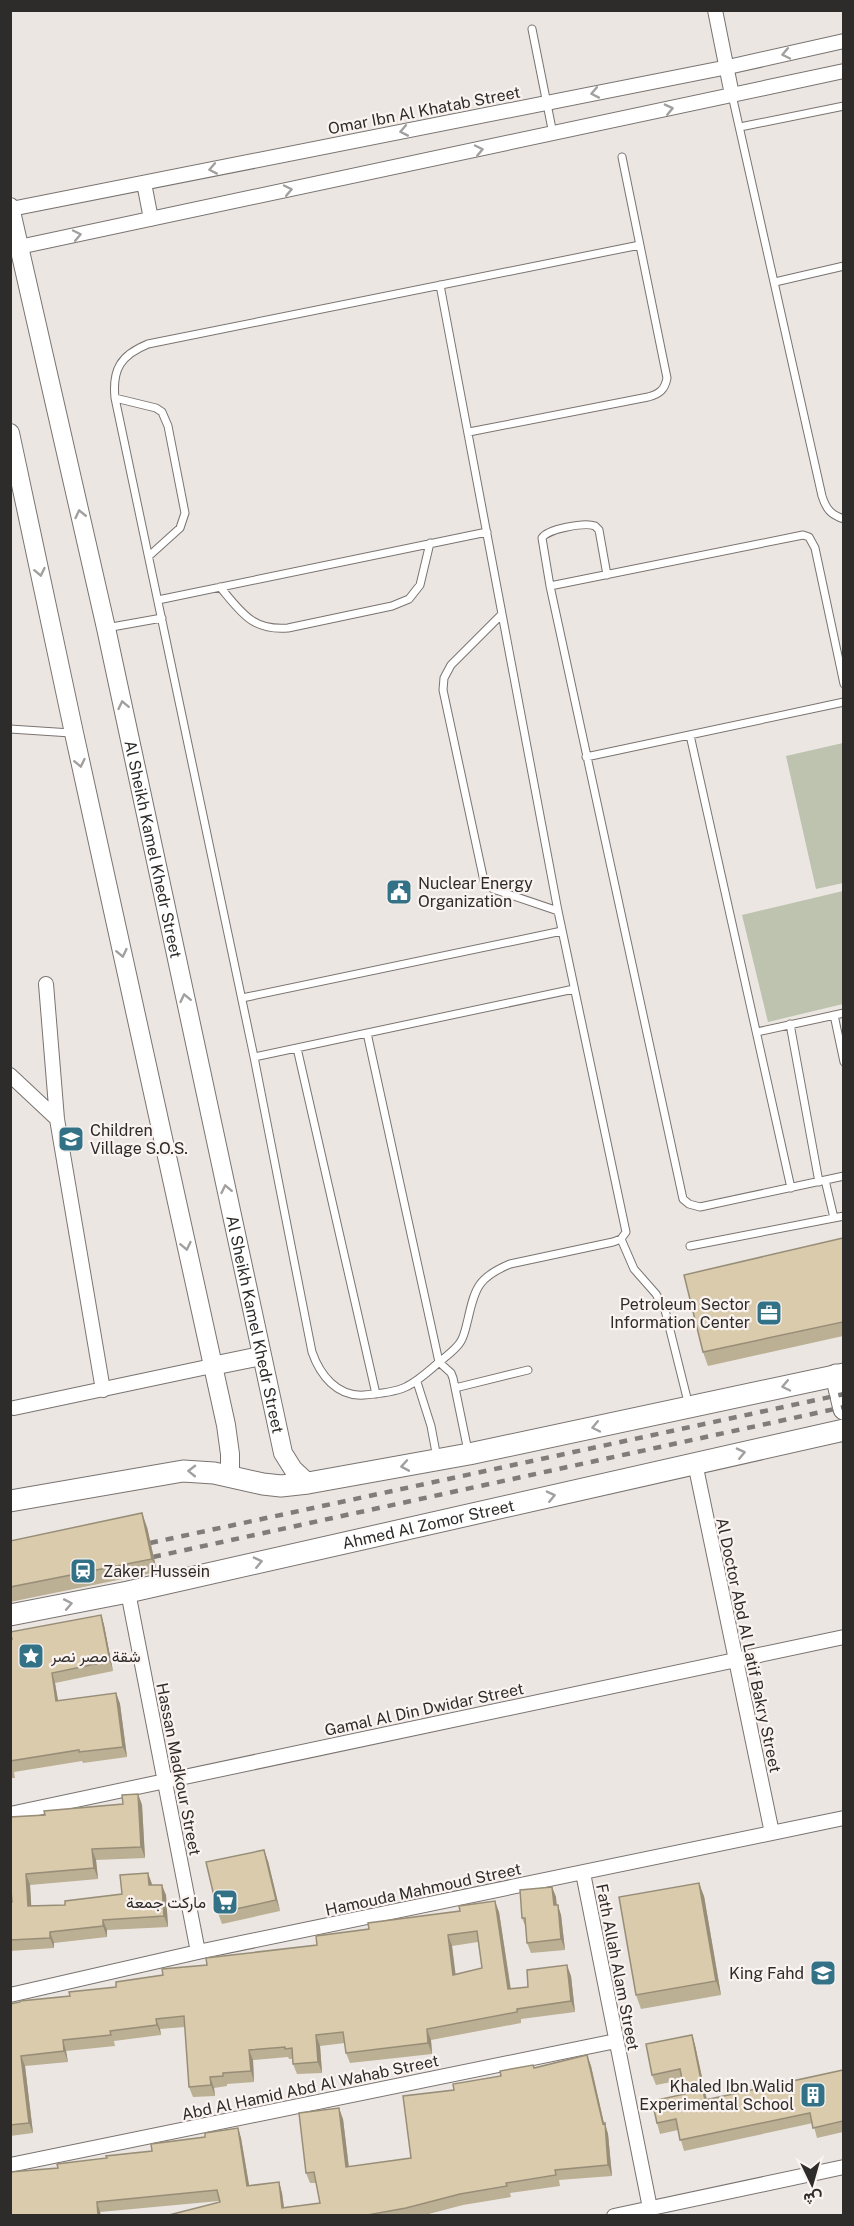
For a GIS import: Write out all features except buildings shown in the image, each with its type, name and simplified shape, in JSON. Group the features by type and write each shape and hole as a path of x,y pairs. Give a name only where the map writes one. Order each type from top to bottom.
{"main road":[{"name":"Al Sheikh Kamel Khedr Street","path":"11,208 106,628 261,1356 284,1453 293,1470 308,1484"},
{"path":"10,433 228,1440 230,1476"},
{"path":"212,1366 261,1356"},
{"path":"10,1501 167,1472 199,1471 281,1486 308,1484 468,1454 840,1375 843,1409"},
{"name":"Ahmed Al Zomor Street","path":"10,1615 128,1592 843,1430"}],"street":[{"path":"716,10 732,95"},
{"name":"Omar Ibn Al Khatab Street","path":"11,208 728,67 843,41"},
{"path":"19,247 843,71"},
{"path":"144,183 150,219"},
{"path":"46,984 57,1119 103,1390"},
{"path":"10,1075 57,1119"},
{"path":"14,1408 212,1366"},
{"name":"Al Doctor Abd Al Latif Bakry Street","path":"695,1463 772,1833"},
{"name":"Hassan Madkour Street","path":"128,1592 198,1952"},
{"name":"Gamal Al Din Dwidar Street","path":"10,1814 843,1637"},
{"name":"Hamouda Mahmoud Street","path":"10,1995 198,1952 843,1818"},
{"name":"Fath Allah Alam Street","path":"583,1873 650,2208"},
{"name":"Abd Al Hamid Abd Al Wahab Street","path":"10,2165 616,2041"},
{"path":"614,2216 843,2167"}],"lane":[{"path":"532,29 553,134"},
{"path":"732,95 822,496 826,507 834,516 843,519"},
{"path":"740,127 843,106"},
{"path":"469,432 648,397 662,391 667,378 622,157"},
{"path":"440,285 558,911 626,1223 626,1232 621,1239 510,1264 484,1277 476,1290 461,1340 439,1362 417,1382 405,1389 359,1395 342,1391 328,1381 317,1368 309,1340 242,998 115,398 116,371 124,358 135,349 148,344 440,285 640,245"},
{"path":"775,282 843,266"},
{"path":"115,398 156,408 162,412 168,426 185,513 180,528 149,556"},
{"path":"607,575 599,530 595,526 590,524 549,531 542,538 586,757 683,1199 689,1204 700,1207 843,1176"},
{"path":"158,600 487,532"},
{"path":"550,586 797,535 809,537 815,548 843,684"},
{"path":"220,587 242,613 262,627 281,629 311,624 392,606 409,599 420,585 430,543"},
{"path":"501,615 451,665 444,678 443,690 484,881 493,889 558,911"},
{"path":"106,628 162,618"},
{"path":"586,757 843,702"},
{"path":"10,729 74,733"},
{"path":"690,735 792,1188"},
{"path":"242,998 562,931"},
{"path":"254,1057 574,989"},
{"path":"757,1032 843,1013"},
{"path":"834,1015 843,1062"},
{"path":"790,1024 822,1181 834,1218"},
{"path":"367,1033 439,1362 450,1372 468,1454"},
{"path":"297,1048 376,1394"},
{"path":"690,1246 843,1216"},
{"path":"621,1239 634,1269 656,1294 665,1310 689,1407"},
{"path":"455,1388 528,1370"},
{"path":"417,1382 438,1460"}],"green space":[{"path":"843,743 843,883 816,889 786,756"},
{"path":"843,891 843,1004 768,1022 742,915"}],"railway":[{"path":"150,1543 844,1394"},
{"path":"153,1557 844,1407"}],"place":[{"name":"Nuclear Energy Organization","path":"399,892"},
{"name":"Children Village S.O.S.","path":"71,1139"},
{"name":"Petroleum Sector Information Center","path":"769,1313"},
{"name":"Zaker Hussein","path":"83,1571"},
{"name":"شقة مصر نصر","path":"31,1656"},
{"name":"ماركت جمعة","path":"225,1902"},
{"name":"King Fahd","path":"823,1973"},
{"name":"Khaled Ibn Walid Experimental School","path":"813,2095"}]}
